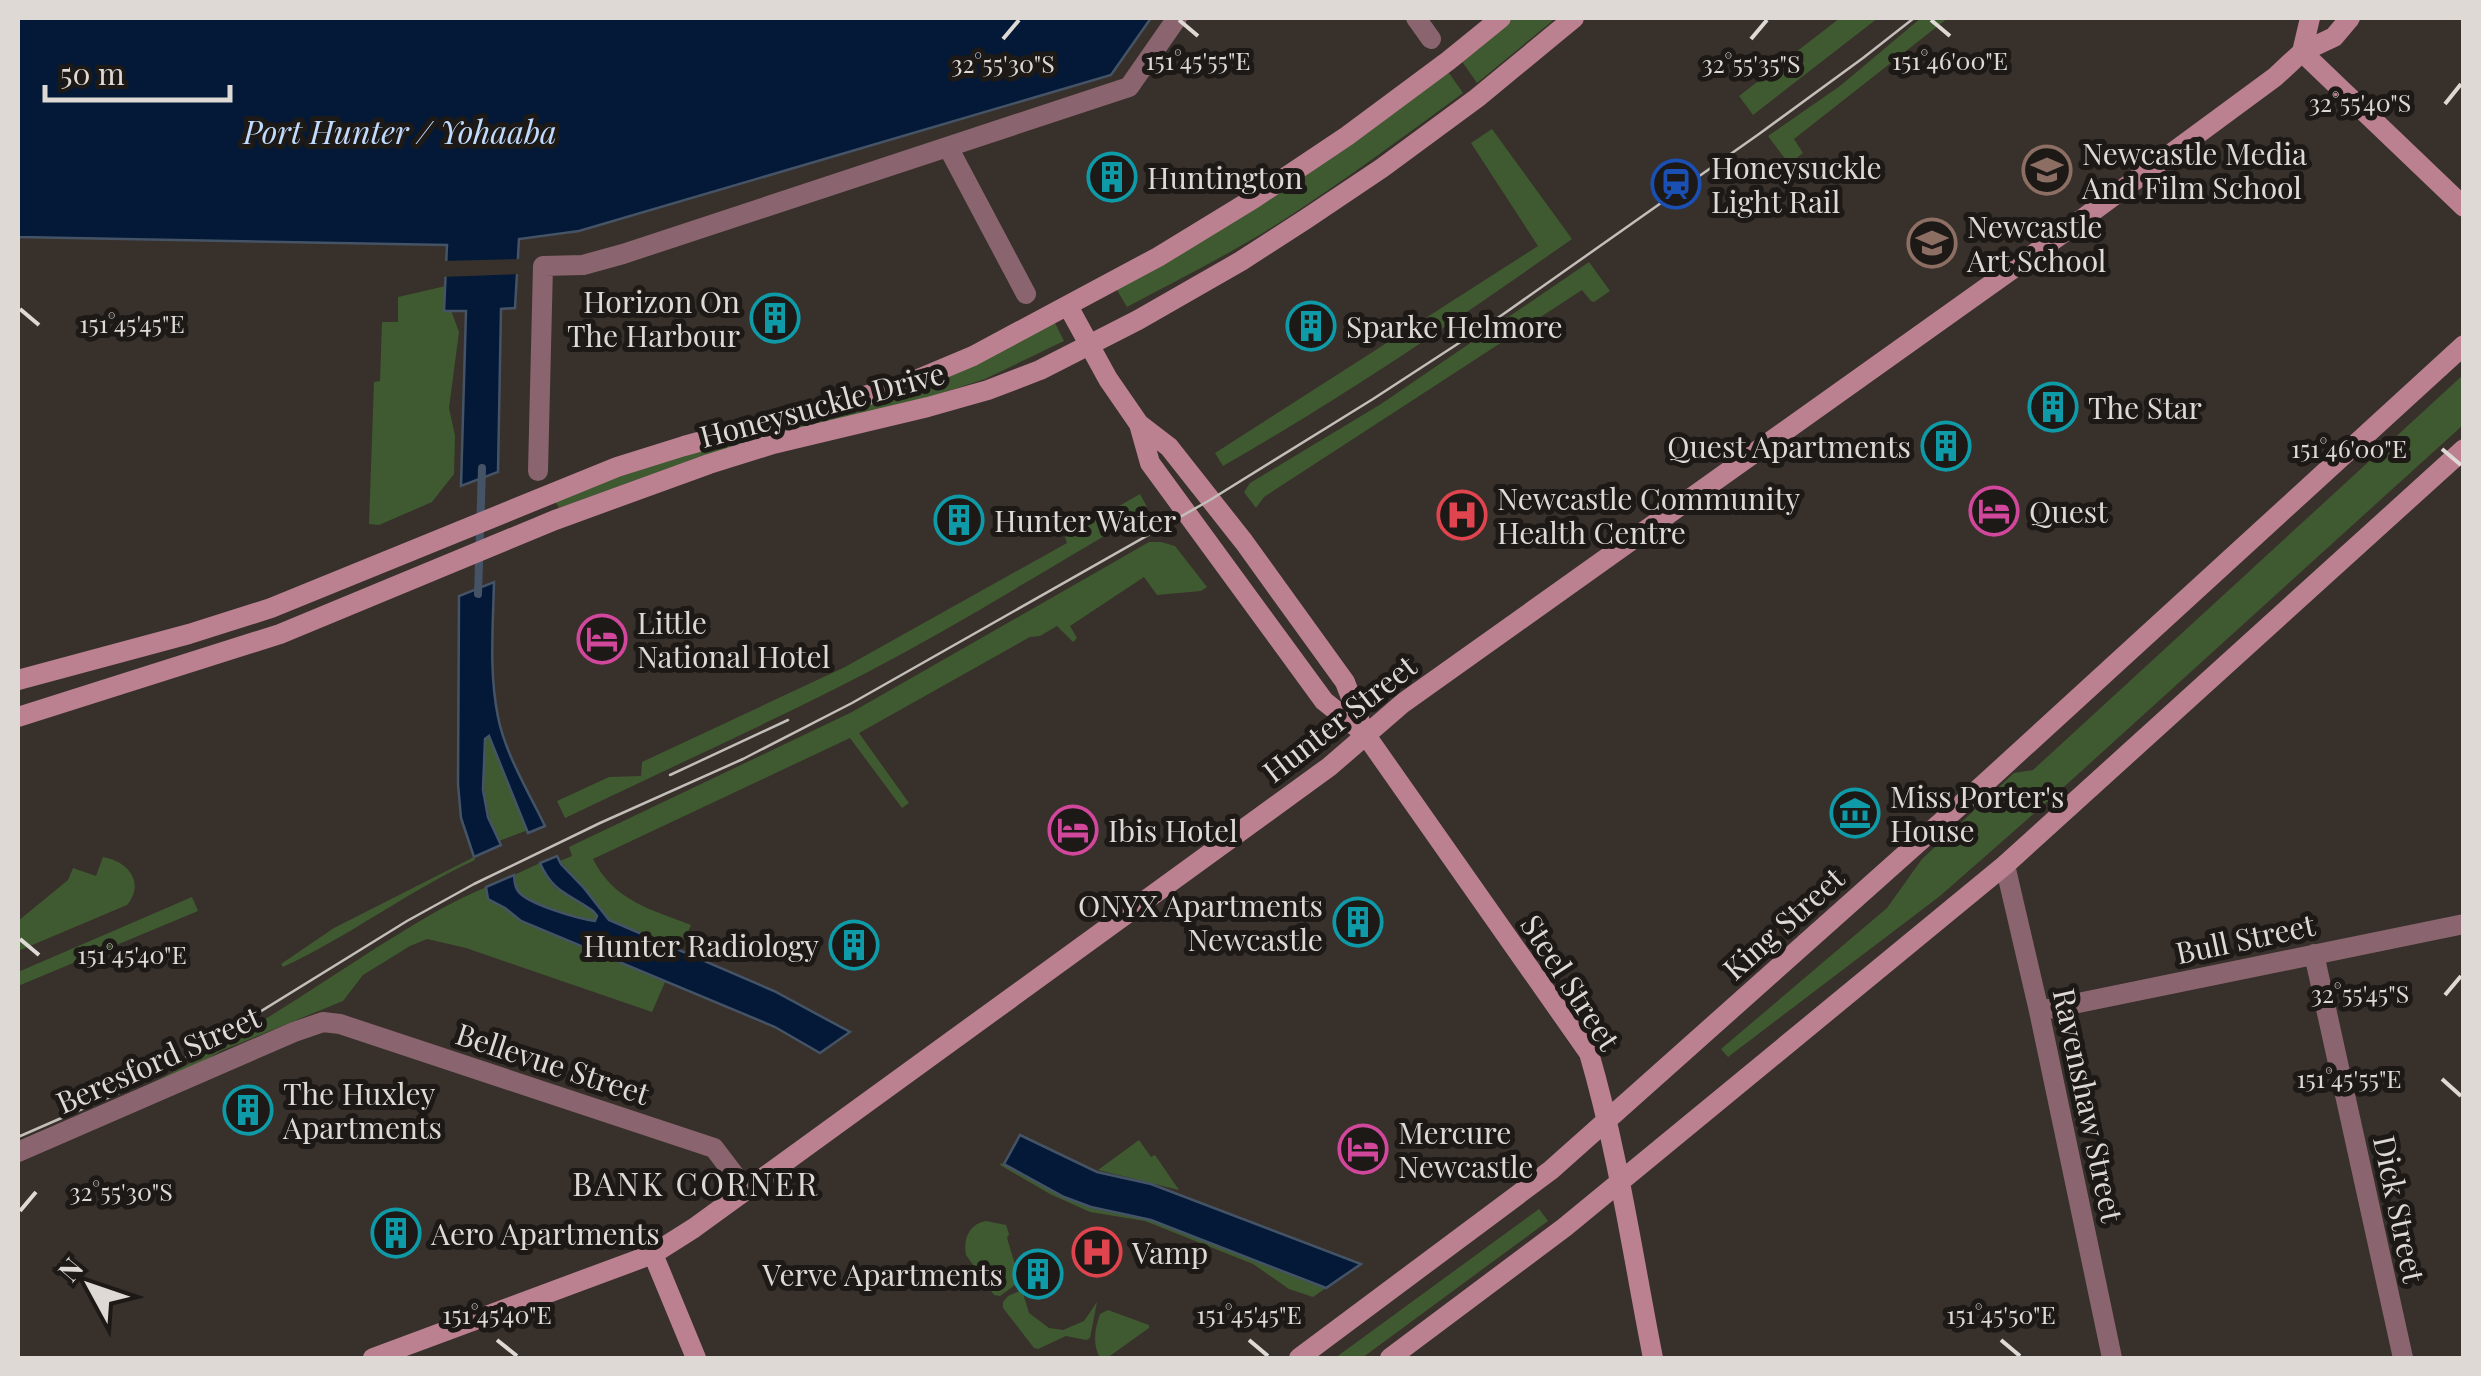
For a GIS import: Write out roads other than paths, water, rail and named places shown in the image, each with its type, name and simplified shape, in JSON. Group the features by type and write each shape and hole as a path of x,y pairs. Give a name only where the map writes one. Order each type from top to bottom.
{"main road":[{"name":"Honeysuckle Drive","path":"18,680 271,608 617,467 904,385 972,356 1158,257 1316,157 1501,18"},
{"name":"Honeysuckle Drive","path":"18,717 280,634 510,538 709,464 988,390 1040,370 1241,261 1382,168 1574,18"},
{"path":"2310,18 2302,52 2464,206"},
{"name":"Hunter Street","path":"373,1358 653,1254 700,1224 1329,767 1431,682 2066,231 2275,77 2302,52 2334,37 2350,18"},
{"name":"Steel Street","path":"1068,306 1108,380 1139,424 1150,463 1324,700 1365,734 1589,1053 1620,1182 1653,1358"},
{"name":"King Street","path":"1300,1358 1551,1170 1971,796 2464,345"},
{"path":"1390,1358 1565,1227 2005,865 2464,450"},
{"path":"653,1254 696,1358"}],"street":[{"path":"538,471 543,266 583,264 623,254 1129,86 1178,18"},
{"path":"1416,18 1431,39"},
{"path":"948,147 1026,294"},
{"name":"Ravenshaw Street","path":"2005,865 2112,1358"},
{"name":"Bull Street","path":"2039,1011 2464,924"},
{"name":"Dick Street","path":"2314,954 2403,1358"},
{"name":"Bellevue Street","path":"323,1022 340,1024 714,1148 746,1190"},
{"name":"Beresford Street","path":"18,1152 323,1022"}],"water":[{"name":"Port Hunter / Yohaaba","path":"18,18 1151,18 1111,75 579,231 519,239 515,308 501,309 498,472 461,486 466,311 444,311 447,245 18,237"},
{"path":"494,582 493,667 498,717 512,759 545,826 528,833 489,736 485,739 483,790 488,817 501,845 474,857 461,818 458,784 459,596"},
{"path":"557,856 609,920 774,991 850,1032 820,1053 775,1027 521,921 488,899 486,887 514,875 515,885 523,896 595,921 593,911 562,891 545,873 540,863"},
{"path":"1020,1135 1097,1172 1151,1184 1361,1264 1326,1288 1151,1220 1064,1197 1004,1164"}],"waterway":[{"path":"478,594 482,468"}],"tram line":[{"path":"18,1137 121,1092 185,1058 474,884 743,759 852,703 1210,500 1502,315 1759,134 1914,18"},
{"path":"670,775 788,720"}],"place":[{"name":"Newcastle Media And Film School","path":"2047,170"},
{"name":"Huntington","path":"1112,177"},
{"name":"Honeysuckle Light Rail","path":"1676,184"},
{"name":"Newcastle Art School","path":"1932,243"},
{"name":"Horizon On The Harbour","path":"775,318"},
{"name":"Sparke Helmore","path":"1311,326"},
{"name":"The Star","path":"2053,407"},
{"name":"Quest Apartments","path":"1946,446"},
{"name":"Quest","path":"1994,511"},
{"name":"Newcastle Community Health Centre","path":"1462,515"},
{"name":"Hunter Water","path":"959,520"},
{"name":"Little National Hotel","path":"602,639"},
{"name":"Miss Porter's House","path":"1855,813"},
{"name":"Ibis Hotel","path":"1073,830"},
{"name":"ONYX Apartments Newcastle","path":"1358,922"},
{"name":"Hunter Radiology","path":"854,945"},
{"name":"The Huxley Apartments","path":"248,1110"},
{"name":"Mercure Newcastle","path":"1363,1149"},
{"name":"Aero Apartments","path":"396,1233"},
{"name":"Vamp","path":"1097,1252"},
{"name":"Verve Apartments","path":"1038,1274"}],"district":[{"name":"BANK CORNER","path":"696,1182"}]}
